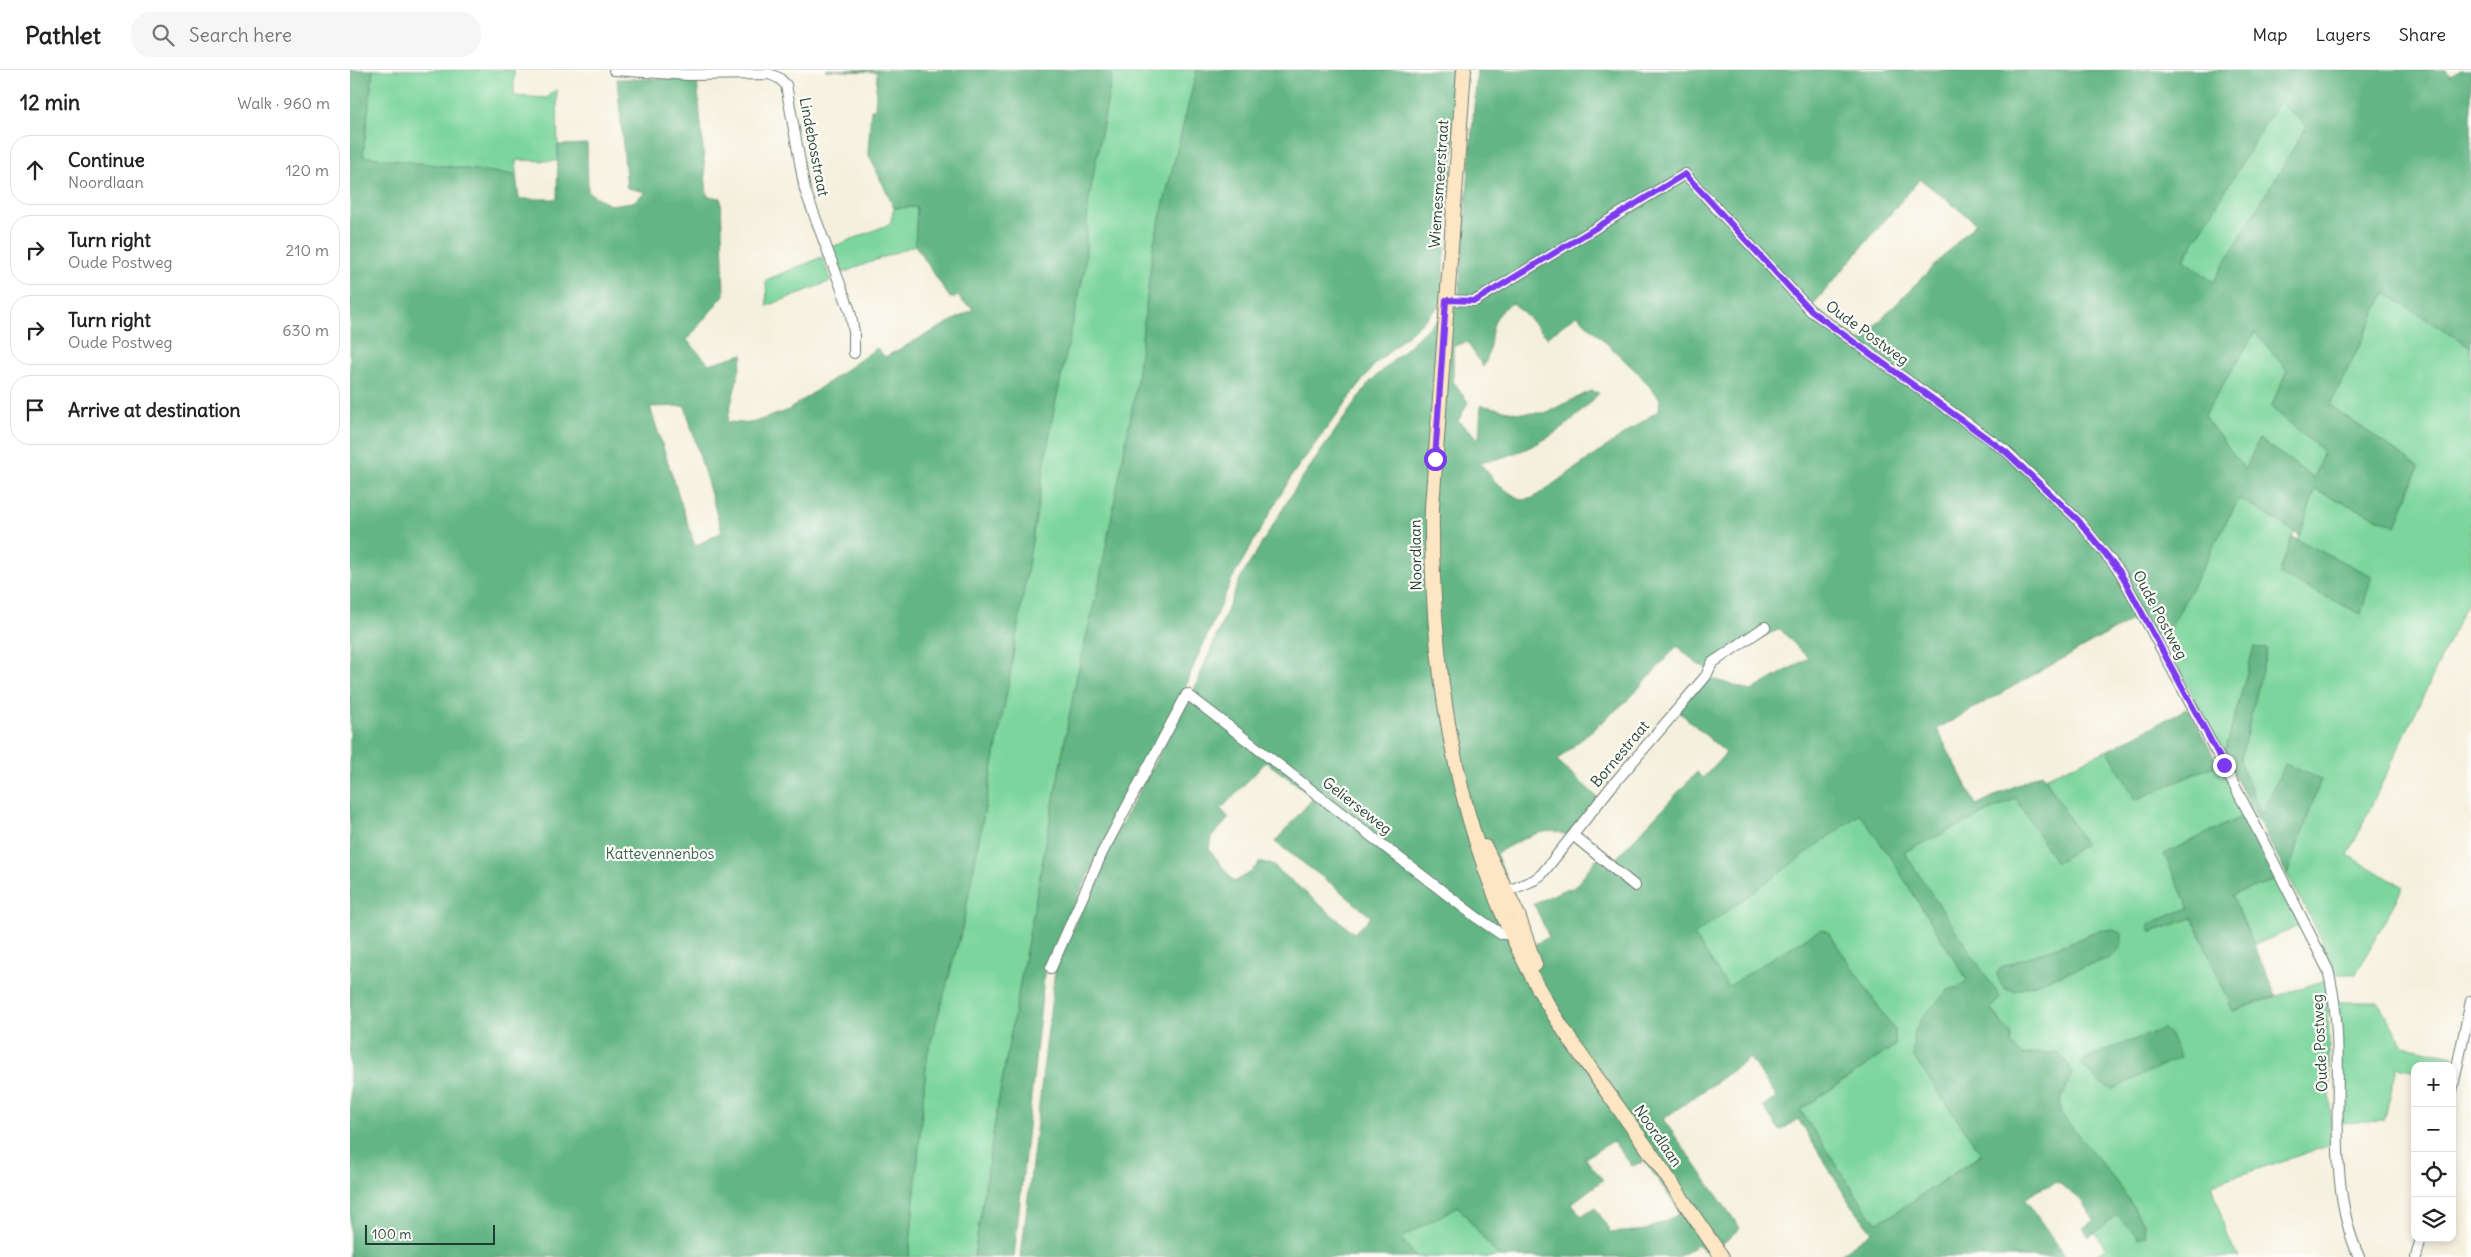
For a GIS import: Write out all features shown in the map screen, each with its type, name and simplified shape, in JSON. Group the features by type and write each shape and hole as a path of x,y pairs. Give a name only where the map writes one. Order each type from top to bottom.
{"main road":[{"name":"Wiemesmeerstraat","path":"1446,300 1464,70"},
{"name":"Noordlaan","path":"1446,300 1432,508 1432,593 1442,694 1468,808 1501,893 1567,1034"},
{"name":"Noordlaan","path":"1501,893 1512,934 1544,998 1722,1257"}],"street":[{"name":"Lindebosstraat","path":"614,70 688,74 769,74 779,78 786,86 805,190 850,311 854,332 854,353"},
{"name":"Oude Postweg","path":"1446,300 1475,301 1685,174 1811,311 2006,452 2078,520 2120,572 2264,840 2328,970 2333,990 2336,1044 2339,1177 2346,1220 2360,1257"},
{"name":"Bornestraat","path":"1501,893 1542,874 1611,787 1706,676 1712,663 1765,627"},
{"name":"Gelierseweg","path":"1051,968 1102,853 1187,694 1476,917 1501,934 1512,934"},
{"path":"1574,836 1634,886"},
{"path":"2456,1072 2471,1001"},
{"path":"2416,1257 2420,1242"}],"green space":[{"name":"Kattevennenbos","path":"350,70 373,70 363,156 516,175 519,199 557,199 558,145 587,144 588,192 610,205 633,202 646,192 627,188 617,79 697,79 707,196 721,198 724,295 687,340 709,364 743,354 727,422 751,423 787,411 877,348 885,357 974,309 963,302 958,296 950,298 915,245 917,207 894,208 868,153 871,109 875,109 877,72 826,70 1113,70 1088,204 1085,267 1053,414 1008,686 962,929 927,1056 909,1257 350,1257","holes":["685,406 722,532 695,546 650,407"]},
{"path":"373,70 514,70 514,96 547,98 557,89 558,161 516,160 516,175 362,156"},
{"path":"1113,70 1197,70 1153,247 1136,388 1110,538 1076,680 998,1103 974,1257 909,1257 927,1056 962,929 1008,686 1053,414 1085,267 1088,204"},
{"path":"1197,70 1460,70 1441,305 1374,365 1292,475 1232,579 1180,697 1099,852 1045,968 1014,1257 974,1257 998,1103 1076,680 1098,588 1136,388 1153,247"},
{"path":"1477,70 2446,70 2450,76 2461,70 2471,70 2471,347 2385,293 2330,405 2418,467 2396,526 2315,490 2300,535 2239,498 2164,640 2154,644 2139,616 1937,729 1976,805 2042,773 2085,844 2056,863 2016,798 1904,852 2000,997 1991,1009 2011,1035 2011,1045 2023,1055 2057,1052 2069,1065 2072,1074 2060,1101 2060,1113 2096,1156 2134,1207 2146,1236 2139,1238 2117,1215 2089,1237 2083,1228 2094,1220 2080,1199 2057,1182 2038,1190 2025,1199 2066,1257 1840,1257 1839,1255 1872,1232 1851,1205 1798,1119 1780,1131 1763,1106 1777,1098 1750,1058 1663,1119 1740,1228 1710,1255 1697,1245 1678,1257 1499,1257 1458,1206 1401,1238 1416,1257 1021,1257 1055,970 1106,852 1194,690 1240,579 1298,484 1368,384 1432,324 1458,305","holes":["2279,101 2307,126 2213,282 2184,259","1920,179 1976,223 1860,341 1812,306","1513,303 1547,337 1577,315 1640,375 1660,399 1659,410 1533,498 1521,500 1498,485 1480,463 1515,453 1546,439 1573,419 1599,393 1591,391 1545,413 1518,413 1481,405 1479,439 1458,421 1468,402 1453,381 1453,346 1467,342 1483,367 1487,358 1494,323 1498,316","2255,332 2287,370 2271,407 2324,452 2314,478 2259,439 2245,470 2204,416","1780,629 1808,658 1751,691 1713,679 1697,686 1678,711 1726,753 1703,778 1697,772 1608,867 1597,858 1574,888 1565,889 1534,904 1549,937 1533,945 1496,853 1523,839 1542,832 1551,831 1569,837 1598,798 1557,760 1630,698 1677,646 1697,664 1714,671 1734,650","1266,762 1314,797 1275,842 1333,885 1371,917 1354,933 1270,863 1259,863 1250,873 1234,882 1209,849 1211,838 1229,818 1221,809","1860,814 1891,858 1967,980 1960,987 1948,990 1921,1019 1913,1034 1913,1056 1982,1155 1889,1217 1877,1222 1867,1211 1800,1110 1895,1046 1895,1031 1828,932 1821,929 1728,987 1694,935","1613,1141 1632,1166 1645,1161 1681,1213 1646,1230 1611,1233 1595,1207 1581,1216 1572,1203 1603,1180 1585,1158"]},
{"path":"2279,100 2307,126 2214,283 2184,260"},
{"path":"917,207 915,245 842,273 832,247 890,224 894,208"},
{"path":"822,257 831,281 767,306 766,280"},
{"path":"2385,293 2471,347 2471,595 2348,855 2403,887 2356,974 2337,974 2313,922 2287,875 2321,779 2262,815 2240,762 2267,649 2254,647 2224,756 2164,640 2239,498 2294,531 2280,574 2372,576 2297,540 2315,490 2396,526 2418,467 2330,405"},
{"path":"2255,332 2287,370 2271,407 2324,452 2314,478 2259,439 2245,470 2204,416"},
{"path":"2292,537 2372,576 2361,614 2279,574"},
{"path":"2254,647 2267,649 2240,762 2261,815 2285,764 2321,779 2287,875 2224,756"},
{"path":"2188,708 2218,764 2135,800 2108,750"},
{"path":"2108,750 2136,799 2218,764 2245,815 2164,854 2189,908 2149,924 2151,932 2193,918 2233,1011 2325,980 2328,997 2331,1145 2212,1184 2227,1236 2239,1257 2094,1257 2106,1249 2095,1232 2117,1214 2145,1226 2119,1186 2060,1113 2060,1101 2067,1089 2041,1052 2023,1055 2011,1045 1998,1016 1991,1009 1904,852 2017,798 2056,863 2085,844 2045,778","holes":["2093,932 2112,957 2015,991 2006,990 2001,967 2080,939"]},
{"path":"1860,813 1891,858 1967,980 1960,987 1948,990 1913,1056 1982,1154 1889,1217 1877,1222 1867,1211 1800,1110 1895,1046 1895,1031 1828,932 1764,963 1728,988 1693,935"},
{"path":"2245,815 2278,879 2232,895 2276,996 2233,1011 2193,918 2151,932 2149,924 2189,908 2164,854"},
{"path":"2278,879 2302,925 2254,945 2231,895"},
{"path":"2112,929 2122,934 2122,945 2112,957 2015,991 2005,988 1999,981 1997,973 2001,967 2080,939 2093,932"},
{"path":"2337,1002 2378,1002 2404,1046 2453,1056 2452,1062 2411,1062 2411,1070 2397,1067 2384,1121 2341,1123"},
{"path":"2163,1029 2169,1034 2180,1057 2113,1089 2099,1083 2081,1064 2085,1058"},
{"path":"1458,1206 1499,1257 1416,1257 1401,1238"}],"route":[{"path":"1435,459 1446,300 1475,301 1685,174 1811,311 2006,452 2078,520 2120,572 2224,765"}]}
